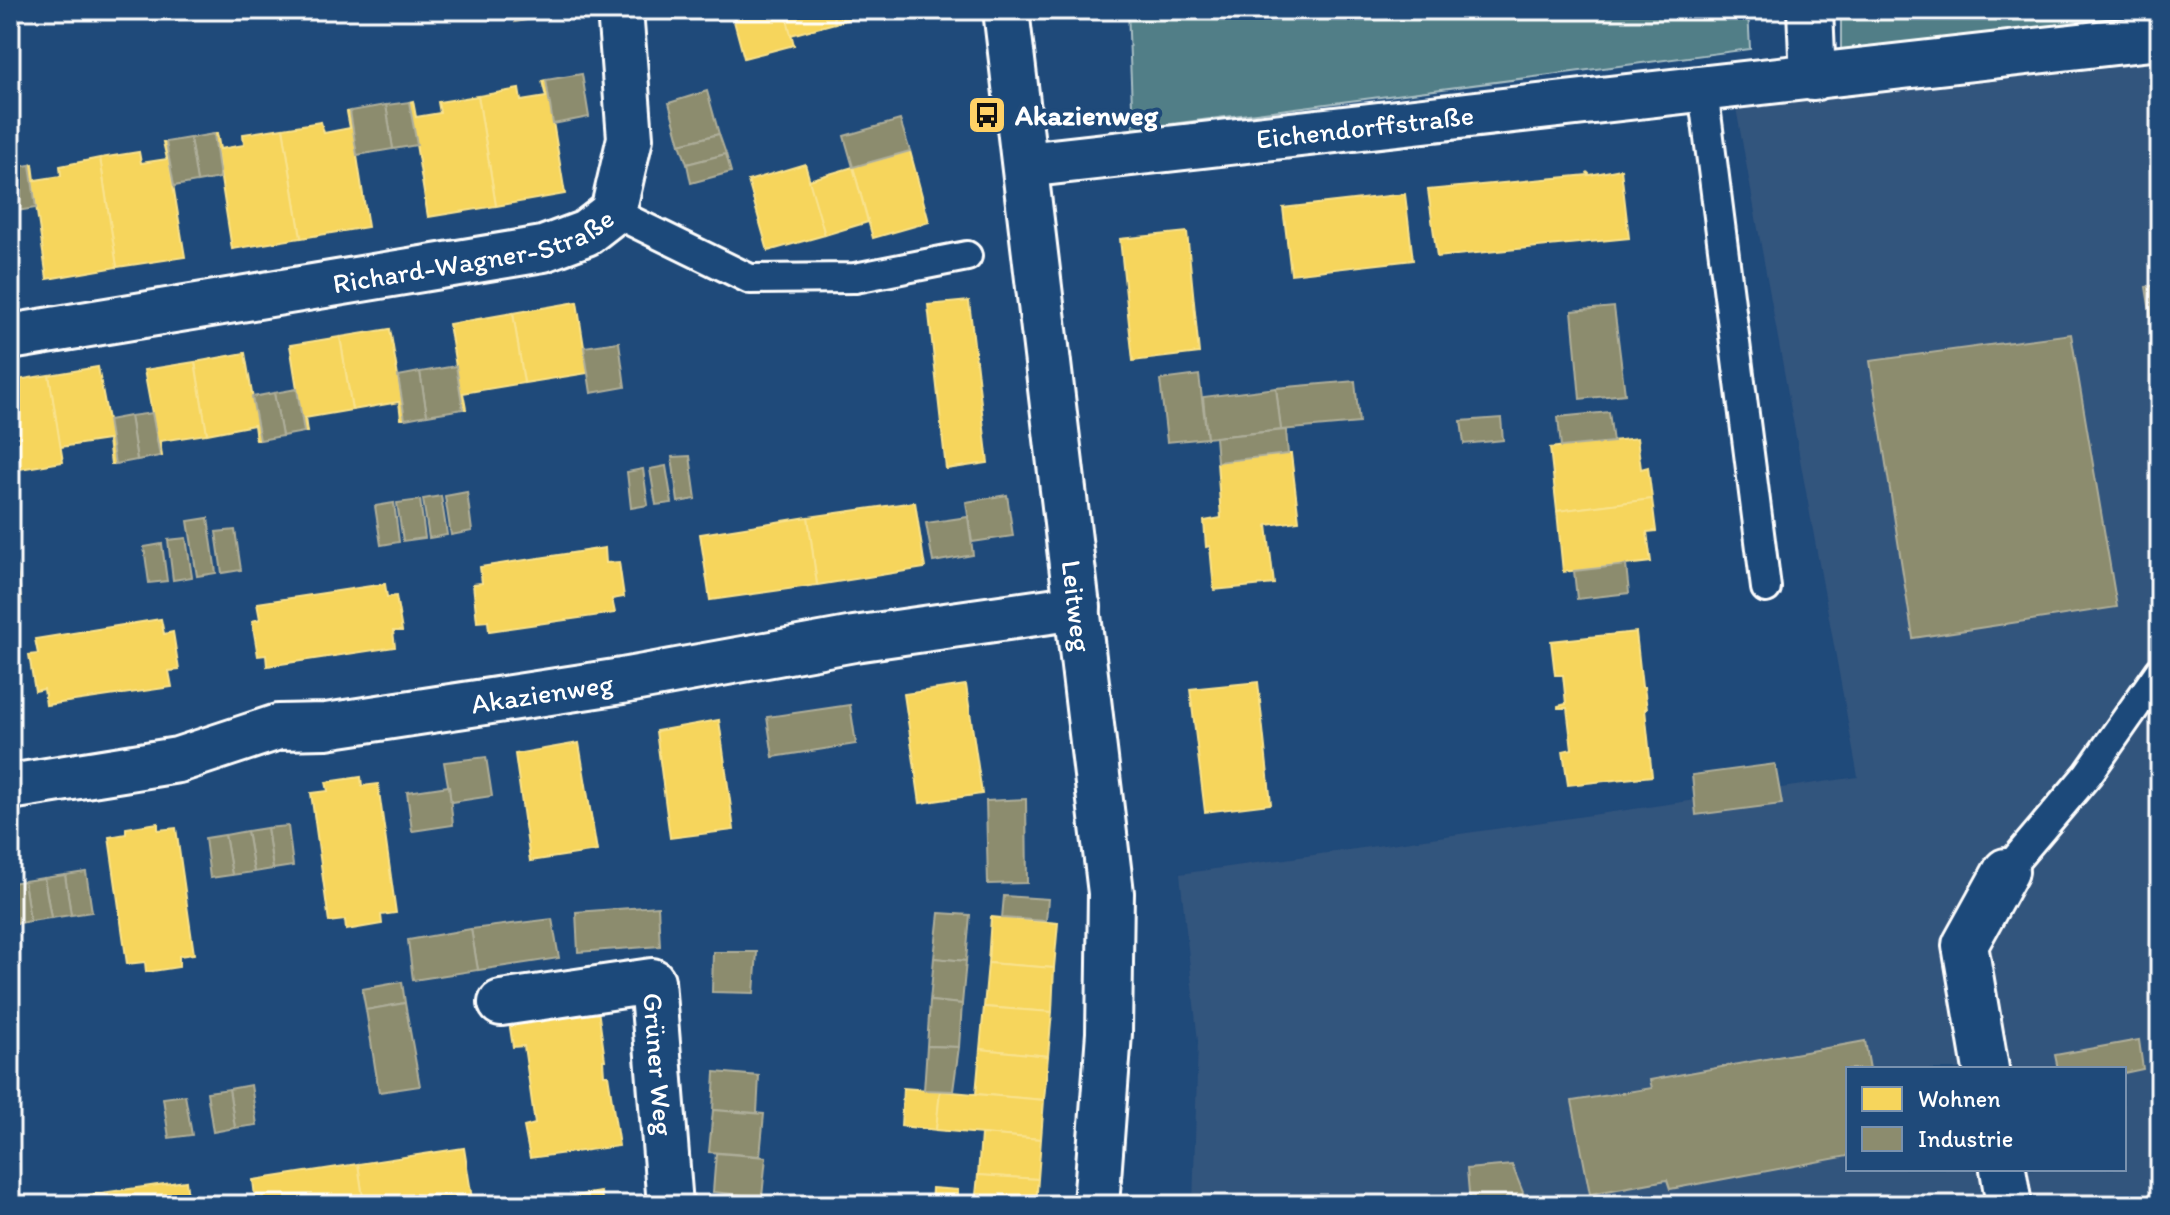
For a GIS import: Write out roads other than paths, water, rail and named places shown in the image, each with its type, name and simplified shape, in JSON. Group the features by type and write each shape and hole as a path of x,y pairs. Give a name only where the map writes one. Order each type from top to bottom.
{"street":[{"path":"613,212 630,138 620,10"},
{"name":"Leitweg","path":"1006,10 1111,893 1109,1033 1096,1205"},
{"path":"1810,10 1813,78"},
{"name":"Eichendorffstraße","path":"1025,165 2160,37"},
{"name":"Richard-Wagner-Straße","path":"10,337 543,249 586,233 613,212"},
{"name":"Akazienweg","path":"10,787 178,760 278,727 326,726 622,681 854,639 1078,607"},
{"path":"1986,1067 1965,945 2006,871"},
{"name":"Grüner Weg","path":"501,1003 652,981 670,1205"},
{"path":"2003,1171 2009,1205"}],"lane":[{"path":"1703,90 1766,588"},
{"name":"Richard-Wagner-Straße","path":"613,212 750,279 855,278 967,256"},
{"path":"2006,871 2088,774 2160,671"}],"place":[{"name":"Akazienweg","path":"987,115"}]}
